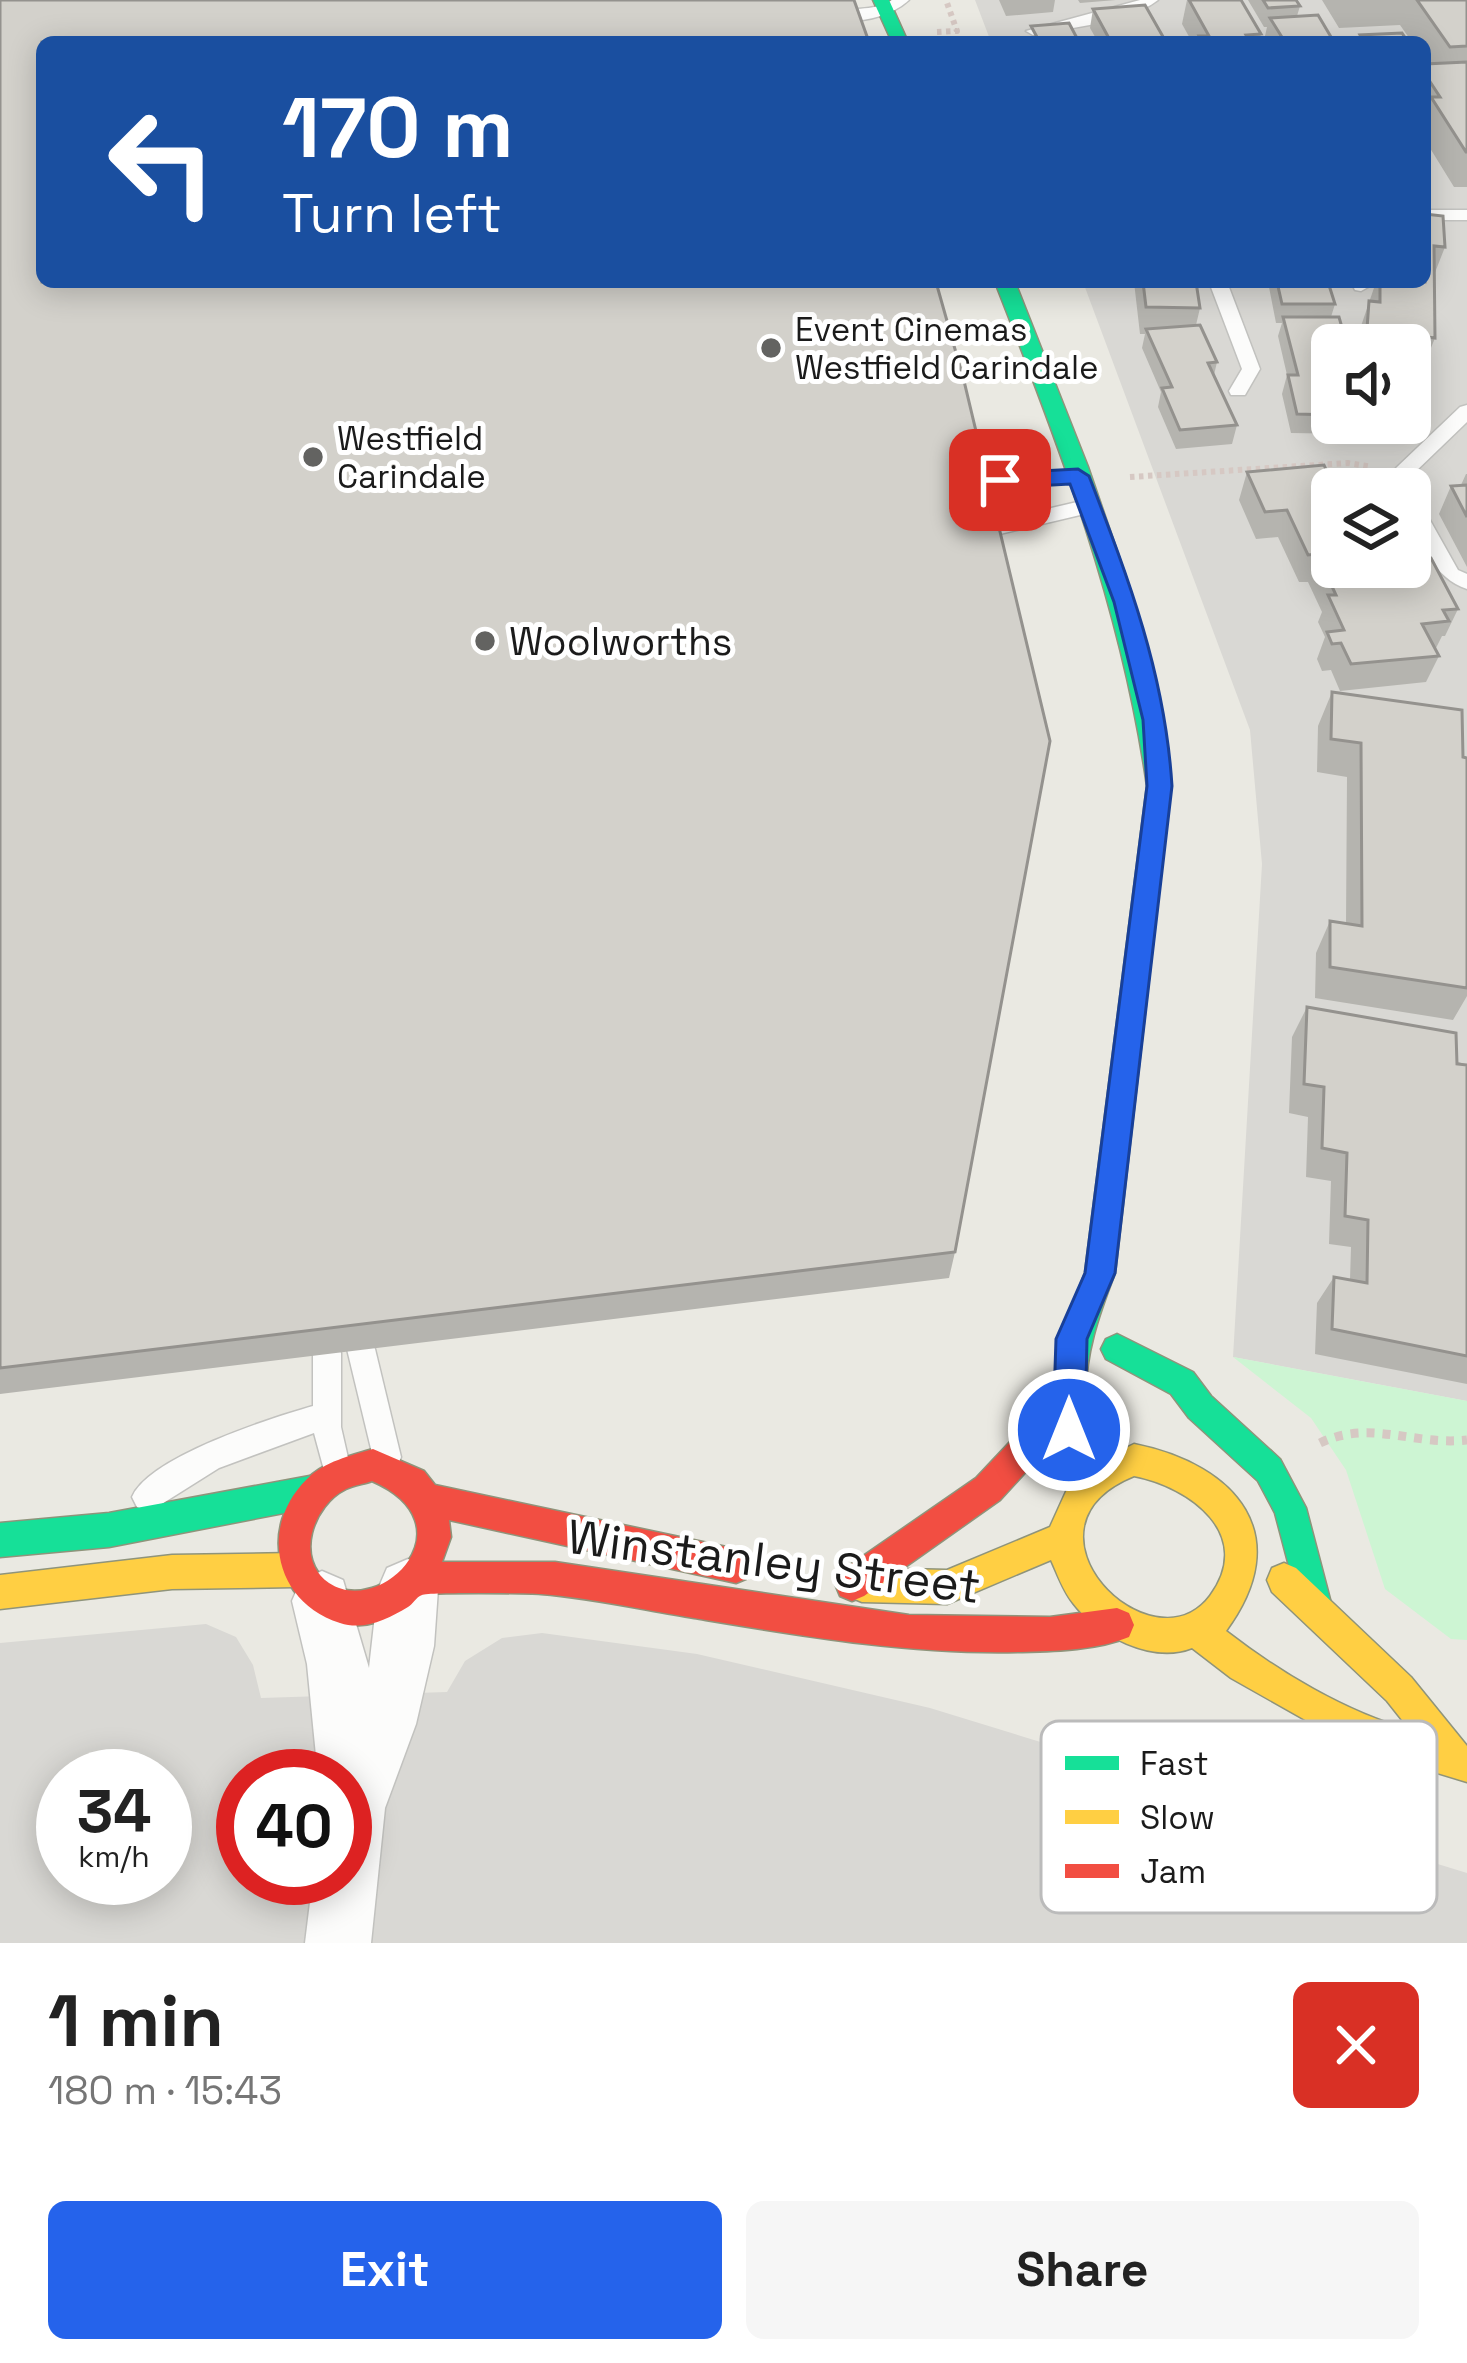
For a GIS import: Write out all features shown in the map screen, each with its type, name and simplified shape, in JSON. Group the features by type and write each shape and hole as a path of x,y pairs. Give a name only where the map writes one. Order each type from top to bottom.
{"street":[{"path":"890,4 898,36"},
{"path":"1007,288 1126,602 1156,720 1159,786 1100,1273 1072,1339 1066,1404 1069,1430 1087,1480"},
{"path":"1100,1273 1129,1385"},
{"path":"1117,1348 1183,1383 1216,1423 1269,1470 1289,1508 1315,1607"},
{"path":"852,1585 890,1551 980,1496 1066,1404"},
{"path":"1148,1429 1161,1463"},
{"path":"1134,1460 1161,1463 1185,1471 1215,1496 1237,1530 1241,1555 1240,1579 1217,1618 1198,1631 1172,1638 1144,1635 1095,1609 1067,1563 1064,1538 1066,1516 1087,1480 1108,1467 1134,1460"},
{"path":"0,1540 109,1530 326,1482 373,1465 415,1481 430,1500 435,1539 413,1583 408,1644 387,1725 372,1762"},
{"path":"326,1482 304,1504 292,1537 338,1664 347,1749"},
{"name":"Winstanley Street","path":"430,1500 757,1570"},
{"name":"Winstanley Street","path":"815,1580 946,1587 1064,1538"},
{"path":"1241,1555 1287,1582 1315,1607 1426,1721"},
{"path":"0,1592 172,1573 309,1586 343,1609 365,1609 413,1583"},
{"name":"Winstanley Street","path":"413,1583 548,1578 832,1622 951,1632 1066,1637 1118,1624"},
{"path":"1198,1631 1243,1666 1340,1721"},
{"path":"1437,1734 1461,1761"},
{"path":"338,1943 342,1905"}],"lane":[{"path":"1033,31 1087,16 1132,11 1150,0"},
{"path":"837,16 890,4"},
{"path":"1431,215 1467,215"},
{"path":"1220,288 1251,369 1238,391"},
{"path":"1414,468 1467,410"},
{"path":"954,464 983,540 1090,506"},
{"path":"976,480 1078,476"},
{"path":"1431,539 1451,575 1467,582"},
{"path":"361,1348 389,1468"},
{"path":"326,1482 327,1353"},
{"path":"109,1530 166,1481 244,1444 327,1414"}],"path":[{"path":"1078,476 1152,478 1348,463 1364,468"},
{"path":"1308,1450 1344,1430 1390,1430 1430,1443 1467,1440"}],"shaded area":[{"path":"975,0 1467,0 1467,1401 1233,1357 1262,864 1250,730 1085,288 1431,288 1431,36 989,36"},
{"path":"206,1624 236,1637 253,1665 261,1698 447,1692 465,1661 502,1638 542,1633 697,1654 930,1708 1041,1742 1041,1913 1437,1913 1437,1864 1467,1873 1467,1943 0,1943 0,1643"}],"green space":[{"path":"1233,1357 1467,1401 1467,1640 1451,1639 1385,1589 1346,1470 1311,1418"}],"building":[{"path":"0,0 854,0 867,36 36,36 36,288 938,288 1050,741 955,1252 0,1368"},
{"path":"1189,0 1241,0 1261,34 1247,36 1209,36"},
{"path":"1263,0 1296,0 1300,6 1268,8"},
{"path":"1417,0 1467,0 1467,46 1450,47"},
{"path":"1145,5 1163,36 1108,36 1093,9"},
{"path":"1318,15 1330,36 1281,36 1270,18"},
{"path":"1069,23 1076,36 1036,36 1031,26"},
{"path":"1467,62 1467,152 1431,97 1440,97 1431,83 1431,64"},
{"path":"1431,215 1443,216 1445,247 1434,246 1435,338 1431,337 1431,324 1367,324 1369,301 1380,302 1380,288 1431,288"},
{"path":"1144,288 1197,288 1200,308 1146,307"},
{"path":"1278,288 1330,288 1335,304 1282,304"},
{"path":"1283,317 1339,317 1341,324 1311,324 1311,414 1297,414 1288,375 1298,375"},
{"path":"1200,325 1217,362 1208,363 1237,425 1180,430 1162,388 1172,387 1146,329"},
{"path":"1324,465 1311,468 1311,555 1287,510 1265,512 1247,472"},
{"path":"1467,485 1467,517 1451,486"},
{"path":"1431,558 1458,609 1443,610 1449,621 1422,624 1439,656 1351,664 1341,643 1332,644 1327,632 1344,630 1328,595 1336,595 1333,588 1431,588"},
{"path":"1332,692 1462,710 1463,757 1467,758 1467,988 1330,967 1330,921 1362,926 1361,743 1331,739"},
{"path":"1307,1007 1456,1033 1457,1064 1467,1065 1467,1356 1332,1329 1334,1277 1367,1283 1368,1220 1345,1216 1347,1153 1322,1148 1324,1087 1304,1084"}],"traffic: fast":[{"path":"881,0 897,36"},
{"path":"1007,288 1077,467 1119,592 1150,720 1159,786 1100,1273 1080,1327 1071,1375 1073,1424 1087,1480"},
{"path":"1117,1349 1182,1383 1200,1407 1269,1470 1290,1508 1315,1607"},
{"path":"0,1540 109,1530 315,1491"}],"traffic: slow":[{"path":"1134,1460 1158,1465 1201,1486 1232,1520 1240,1542 1242,1565 1235,1590 1211,1623 1179,1636 1144,1633 1111,1616 1083,1590 1067,1557 1067,1521 1086,1485 1134,1460"},
{"path":"862,1585 947,1587 1063,1538"},
{"path":"0,1592 172,1572 295,1570"},
{"path":"1284,1580 1399,1689 1425,1721"},
{"path":"1198,1631 1243,1666 1340,1721"},
{"path":"1437,1736 1455,1759"},
{"path":"1437,1756 1467,1764"}],"traffic: jam":[{"path":"852,1584 988,1489 1067,1404"},
{"path":"373,1465 412,1482 432,1508 434,1537 424,1566 403,1591 376,1606 345,1609 314,1593 303,1580 296,1566 295,1534 317,1491 334,1478 373,1465"},
{"path":"430,1500 736,1566"},
{"path":"418,1578 555,1579 909,1632 1050,1634 1117,1625"}],"place":[{"name":"Event Cinemas Westfield Carindale","path":"771,348"},
{"name":"Westfield Carindale","path":"313,457"},
{"name":"Woolworths","path":"485,641"}],"route":[{"path":"1000,480 1078,476 1126,602 1156,720 1159,786 1123,1104 1100,1273 1072,1339 1066,1404 1069,1430"}]}
